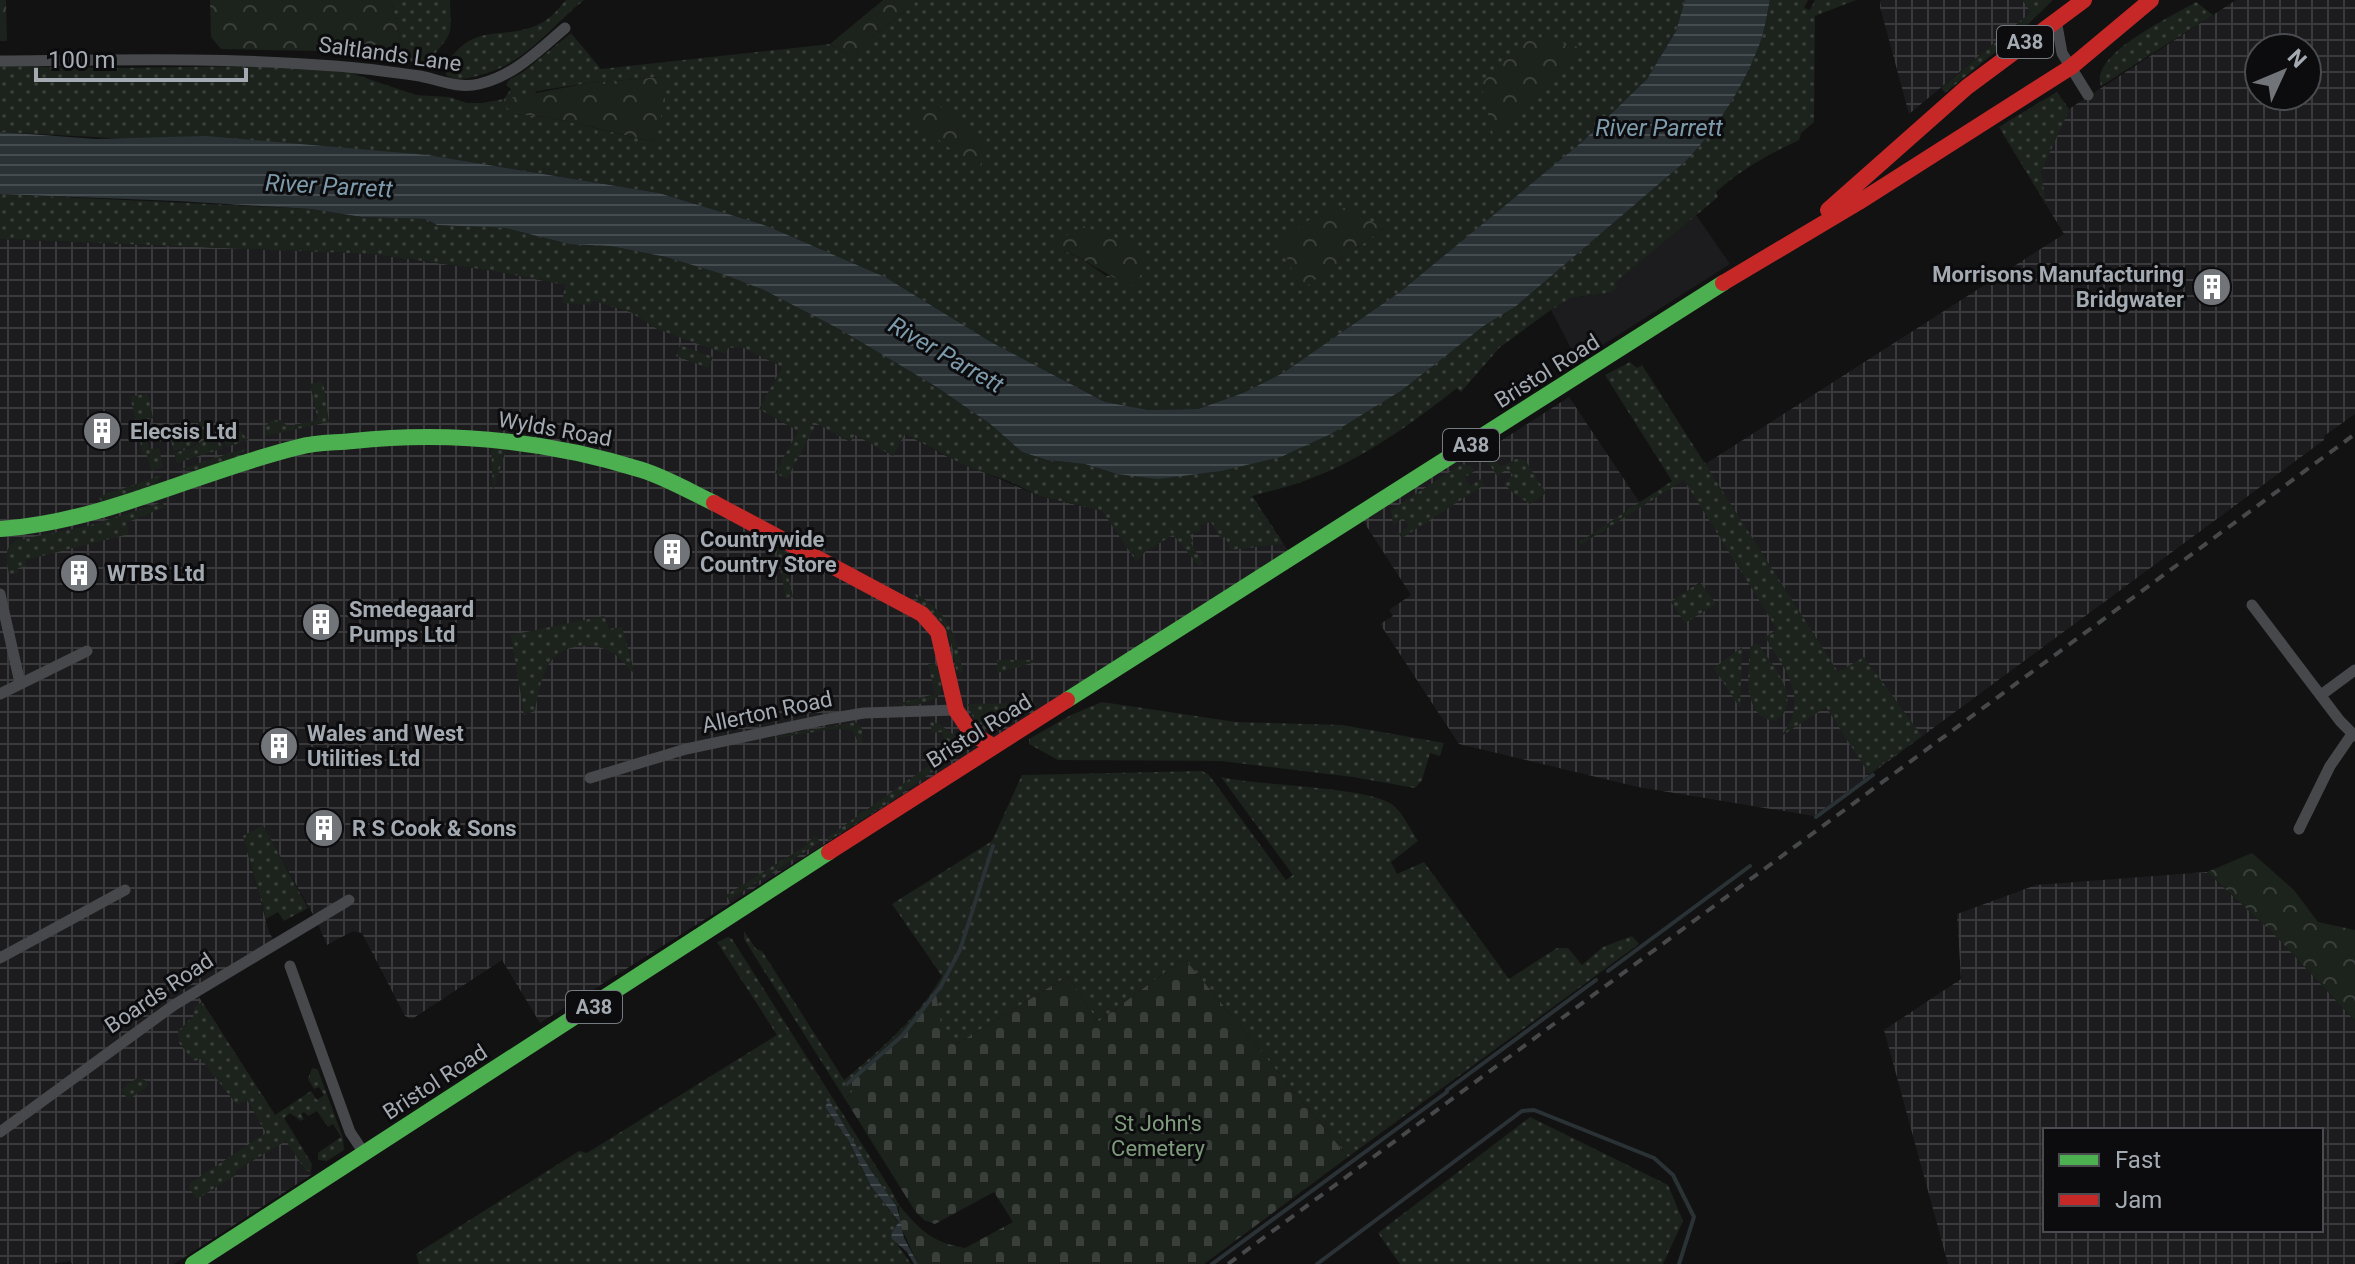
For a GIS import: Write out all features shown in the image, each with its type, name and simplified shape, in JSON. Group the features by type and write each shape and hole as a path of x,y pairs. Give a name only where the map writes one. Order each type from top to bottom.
{"main road":[{"name":"Bristol Road","path":"1793,240 1967,87 2084,0"},
{"name":"Bristol Road","path":"193,1264 993,746 2071,67 2151,0"},
{"name":"Wylds Road","path":"0,529 29,527 92,513 301,446 427,435 557,449 629,466 692,491 922,614 938,632 956,710 972,734 993,746"}],"street":[{"path":"2056,20 2062,53 2088,95"},
{"name":"Saltlands Lane","path":"0,61 124,58 273,61 354,67 424,77 457,86 478,85 514,70 565,28"},
{"path":"0,594 20,683"},
{"path":"2252,605 2353,735 2330,766 2299,829"},
{"path":"0,694 87,651"},
{"path":"2321,695 2355,670"},
{"name":"Allerton Road","path":"590,778 686,749 828,719 864,713 956,710"},
{"path":"0,958 125,890"},
{"name":"Boards Road","path":"0,1132 174,1005 349,900"},
{"path":"290,966 350,1132 364,1153"}],"shaded area":[{"path":"1881,0 2046,0 1909,114 1880,7"},
{"path":"2236,0 2355,0 2355,414 1814,816 1638,787 1459,744 1380,624 1393,616 1389,610 1411,595 1360,516 1491,432 1499,442 1569,397 1640,503 1702,462 1707,463 2064,234 1999,127 2057,92 2069,109"},
{"path":"1696,215 1730,264 1571,365 1566,357 1573,352 1551,310 1571,298 1610,293 1615,283"},
{"path":"0,239 372,254 494,271 566,285 713,332 944,455 1039,496 1102,511 1252,496 1289,552 540,1023 502,960 412,1019 405,1016 362,933 353,931 327,945 263,826 243,836 269,932 275,943 195,991 311,1175 174,1264 72,1264 70,1261 0,1264"},
{"path":"2207,872 2275,935 2355,1021 2355,1264 1948,1264 1884,1030 1961,979 1957,914 2036,885"}],"green space":[{"path":"0,0 6,0 7,41 0,41"},
{"path":"210,0 391,0 403,50 387,60 320,51 221,49 211,37"},
{"path":"391,0 450,0 449,34 429,61 413,64 403,50"},
{"path":"566,0 584,0 535,45 509,64 469,78 447,76 444,68 467,42 490,34 529,28 546,20"},
{"path":"883,0 918,0 851,55 830,44"},
{"path":"918,0 1685,0 1676,31 1647,79 1582,142 1401,292 1283,373 1243,393 1198,409 1149,410 1105,402 991,342 885,277 767,226 659,193 428,155 0,132 0,66 262,66 348,72 416,95 482,103 504,99 511,89 506,85 510,79 571,33 601,69 830,44 851,55","holes":["662,77 654,142 553,118 514,114 537,91","1384,228 1301,290 1281,240","1061,250 1141,274 1106,276 1079,257"]},
{"path":"1770,0 1808,0 1804,8 1810,10 1815,0 1856,0 1815,16 1814,122 1801,133 1799,140 1755,163 1716,192 1718,197 1615,283 1618,287 1610,293 1571,298 1500,347 1461,392 1457,388 1367,452 1327,472 1252,496 1283,544 1231,550 1225,537 1221,539 1211,522 1200,525 1200,531 1190,535 1191,543 1203,563 1199,566 1173,535 1136,561 1102,511 1039,496 966,466 905,434 893,456 855,435 850,442 814,422 812,424 815,426 787,479 775,473 798,431 759,409 782,367 742,347 728,348 725,354 657,329 630,312 593,301 590,305 562,303 565,285 494,271 372,254 0,239 0,194 311,209 362,217 426,219 437,225 505,228 569,244 610,246 666,257 764,290 839,329 935,386 989,423 1022,452 1047,460 1085,464 1117,474 1281,457 1331,434 1401,390 1485,325 1515,307 1687,160 1720,120 1746,75 1762,38"},
{"path":"2022,0 2053,0 2020,32 1945,93 1941,88 2031,12"},
{"path":"2196,2 2213,15 2101,86 2101,74 2120,49"},
{"path":"1530,35 1582,48 1493,134 1481,84"},
{"path":"662,77 665,100 655,142 553,118 514,114 506,107 504,99 589,83"},
{"path":"2057,92 2069,110 2041,172 2046,204 1999,127"},
{"path":"938,105 987,141 979,170 907,116"},
{"path":"1334,203 1384,228 1300,291 1280,240"},
{"path":"1083,226 1145,249 1141,274 1135,287 1064,250 1055,242"},
{"path":"680,345 713,357 708,368 676,356"},
{"path":"1630,362 1637,368 1642,365 1838,672 1864,657 1922,736 1869,774 1826,707 1780,737 1794,711 1794,698 1787,674 1765,637 1777,629 1684,480 1582,544 1578,543 1672,481 1605,375"},
{"path":"323,381 329,422 265,436 265,427 270,421 280,420 288,426 318,420 310,384"},
{"path":"148,394 153,418 142,422 149,449 159,448 163,467 151,471 147,455 143,455 130,396"},
{"path":"205,421 211,432 190,447 174,451 171,441 199,434 198,422"},
{"path":"234,430 241,432 248,440 227,447 221,438"},
{"path":"213,434 224,448 177,463 174,453 191,448"},
{"path":"491,446 507,447 493,490"},
{"path":"246,448 235,457 216,465 196,470 181,469"},
{"path":"1485,450 1501,467 1516,459 1525,460 1546,493 1530,504 1513,493 1504,484 1513,475 1507,469 1497,476 1486,459"},
{"path":"1462,464 1471,466 1475,471 1465,477 1470,486 1481,479 1484,485 1402,538 1399,534 1409,526 1403,518 1393,525 1391,510"},
{"path":"162,475 155,484 102,502 98,497"},
{"path":"163,502 164,507 126,523 129,534 26,560 26,566 18,568 18,573 9,574 8,550 17,540 88,526"},
{"path":"776,547 813,566 789,556 784,560 793,597 786,598"},
{"path":"1700,582 1716,604 1685,623 1671,602"},
{"path":"915,593 936,609 949,626 960,657 963,671 960,673 956,670 951,642 944,626 919,602"},
{"path":"604,616 609,629 622,627 635,674 605,649 586,646 569,648 552,660 542,678 535,711 524,715 511,635"},
{"path":"1757,643 1777,671 1787,693 1784,713 1775,721 1764,718 1757,711 1749,692 1750,647"},
{"path":"1742,647 1740,708 1714,668"},
{"path":"997,660 1035,660 997,673"},
{"path":"934,663 941,680 937,698 914,706 896,704 935,694 928,664"},
{"path":"1102,702 1236,722 1342,725 1444,743 1440,756 1430,753 1422,780 1415,788 1221,761 1058,760 1029,744 1029,739 1071,715"},
{"path":"1039,703 992,727 976,720 968,704"},
{"path":"856,722 862,728 862,743 858,743 853,730 833,729 776,736"},
{"path":"930,722 938,723 954,735 955,750 949,760 828,841 828,837 941,757 936,750 945,746 942,732 932,733"},
{"path":"1202,771 1209,775 1286,880 1293,875 1221,777 1361,794 1393,805 1418,841 1391,862 1397,874 1424,862 1509,979 1557,948 1568,948 1582,965 1603,947 1632,936 1639,944 1348,1157 1184,958 1098,1022 1068,976 955,1045 940,1024 935,995 902,1036 847,1083 853,1091 845,1099 744,939 744,931 756,949 762,951 844,1080 910,1019 942,976 892,904 992,841 1022,775"},
{"path":"263,825 308,908 284,921 278,912 266,919 243,836"},
{"path":"816,836 820,842 729,900 726,895 807,845"},
{"path":"2252,853 2294,890 2318,922 2355,930 2355,1021 2275,935 2207,872"},
{"path":"728,937 891,1190 899,1205 897,1207 871,1171 829,1101 825,1107 849,1141 871,1186 899,1223 891,1235 911,1264 419,1264 416,1254 579,1151 587,1153 777,1035 717,942"},
{"name":"St John's Cemetery","path":"1184,958 1348,1157 1204,1264 918,1264 899,1223 899,1205 928,1234 965,1248 1013,1222 994,1192 935,1224 924,1220 915,1211 845,1099 853,1091 847,1084 902,1036 936,994 941,1024 955,1045 1068,976 1098,1022"},
{"path":"202,1002 275,1115 311,1091 317,1100 324,1095 319,1087 314,1089 308,1079 312,1068 318,1070 343,1138 344,1150 327,1161 318,1160 318,1153 341,1137 333,1124 328,1127 317,1111 308,1116 304,1112 301,1121 290,1113 284,1118 312,1164 311,1171 306,1171 286,1141 235,1171 236,1175 197,1199 189,1188 190,1183 266,1133 247,1100 237,1105 201,1059 194,1061 179,1043 178,1031 193,1017 195,1006"},
{"path":"137,1078 149,1085 128,1100 121,1089"},
{"path":"1530,1117 1668,1185 1683,1221 1663,1264 1400,1264 1378,1233"}],"water":[{"name":"River Parrett","path":"1685,0 1770,0 1762,38 1746,75 1720,120 1687,160 1515,307 1485,325 1402,390 1331,434 1281,457 1221,471 1158,479 1117,474 1085,464 1047,460 1022,452 989,423 935,386 839,329 764,290 666,257 610,246 569,244 505,228 437,225 426,219 362,217 311,209 177,201 0,194 0,132 96,139 206,136 428,155 659,193 767,226 885,277 991,342 1105,402 1149,410 1198,409 1243,393 1283,373 1400,292 1582,142 1647,79 1676,31"},
{"path":"829,1100 871,1171 897,1207 904,1238 918,1264 914,1264 907,1252 891,1238 899,1222 871,1186 849,1141 825,1107"}],"waterway":[{"path":"1816,817 1873,775"},
{"path":"847,1084 902,1036 941,986 960,950 993,846"},
{"path":"1608,971 1750,866"},
{"path":"1447,1090 1596,980"},
{"path":"1212,1264 1447,1092"},
{"path":"1317,1264 1522,1111 1534,1110 1654,1158 1673,1175 1694,1217 1679,1264"}],"railway":[{"path":"1228,1264 2355,434"}],"traffic: fast":[{"path":"1067,700 1723,283"},
{"path":"0,529 77,517 306,445 389,438 463,438 571,452 651,473 714,503"},
{"path":"193,1264 829,852"}],"traffic: jam":[{"path":"1828,210 1967,87 2084,0"},
{"path":"1723,283 1859,202 2071,67 2151,0"},
{"path":"714,503 922,614 938,632 956,710 972,734 993,746"},
{"path":"829,852 1067,700"}],"place":[{"name":"Morrisons Manufacturing Bridgwater","path":"2212,287"},
{"name":"Elecsis Ltd","path":"102,431"},
{"name":"Countrywide Country Store","path":"672,552"},
{"name":"WTBS Ltd","path":"79,573"},
{"name":"Smedegaard Pumps Ltd","path":"321,622"},
{"name":"Wales and West Utilities Ltd","path":"279,746"},
{"name":"R S Cook & Sons","path":"324,828"}]}
